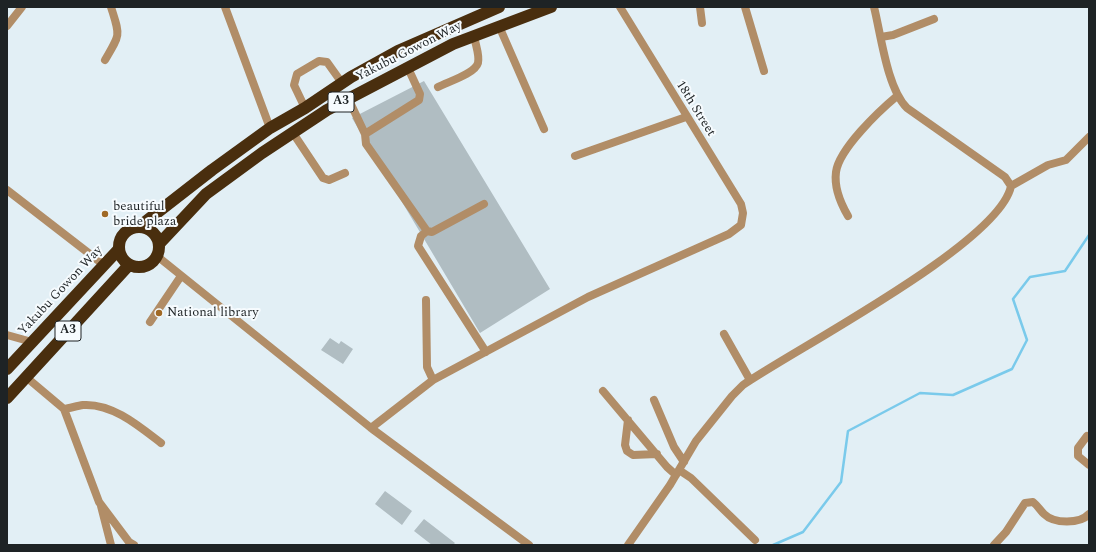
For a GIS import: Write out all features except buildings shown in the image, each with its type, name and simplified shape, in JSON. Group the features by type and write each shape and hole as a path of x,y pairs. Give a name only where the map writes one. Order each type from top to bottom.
{"highway":[{"name":"Yakubu Gowon Way","path":"159,244 206,194 293,133 348,98 453,44 551,7"},
{"name":"Yakubu Gowon Way","path":"140,226 212,170 270,128 305,108 342,83 398,51 495,8"},
{"path":"140,226 151,230 157,238 159,244 157,256 148,265 135,267 129,265 120,256 118,250 122,234 130,228 140,226"},
{"name":"Yakubu Gowon Way","path":"7,369 118,250"},
{"name":"A3","path":"7,398 129,265"}],"street":[{"path":"7,26 22,7"},
{"path":"105,60 118,38 119,32 112,7"},
{"path":"225,7 270,128"},
{"name":"18th Street","path":"486,352 588,297 728,234 741,225 743,213 741,204 686,117 620,7"},
{"path":"700,7 702,23"},
{"path":"745,7 764,71"},
{"path":"628,545 678,473 696,441 732,396 750,380 876,304 947,256 988,221 1009,195 1011,186 1005,177 906,108 897,96 874,7"},
{"path":"881,37 893,35 934,19"},
{"path":"498,26 544,129"},
{"path":"438,87 474,71 478,65 474,35"},
{"path":"305,108 294,85 297,74 319,61 327,62 342,83"},
{"path":"365,134 419,100 420,94 408,68"},
{"path":"848,216 842,205 836,185 836,173 839,162 850,145 866,126 897,96"},
{"path":"348,98 365,134 366,144 427,231"},
{"path":"574,156 686,117"},
{"path":"293,133 323,178 329,180 345,173"},
{"path":"1011,186 1048,165 1066,160 1089,137"},
{"path":"7,190 104,264"},
{"path":"371,428 433,380 486,352 418,246 421,236 427,231 432,232 484,204"},
{"path":"157,256 371,428 529,545"},
{"path":"150,322 157,314 181,276"},
{"path":"426,300 426,367 433,380"},
{"path":"724,334 750,380"},
{"path":"7,335 32,342"},
{"path":"26,377 64,409 99,502 111,545"},
{"path":"603,391 667,467 691,478 755,540"},
{"path":"654,400 674,447 684,462"},
{"path":"64,409 84,405 104,409 126,417 161,443"},
{"path":"628,420 626,434 627,451 633,455 657,454"},
{"path":"1087,436 1078,448 1078,456 1089,465"},
{"path":"99,502 129,542 134,545"},
{"path":"994,545 1006,532 1025,503 1033,502 1044,515 1059,521 1080,520 1089,514"}],"waterway":[{"path":"773,545 803,532 841,482 848,431 920,393 953,395 1012,369 1027,340 1013,299 1030,277 1065,271 1089,235"}],"place":[{"name":"beautiful bride plaza","path":"105,214"},
{"name":"National library","path":"159,313"}]}
